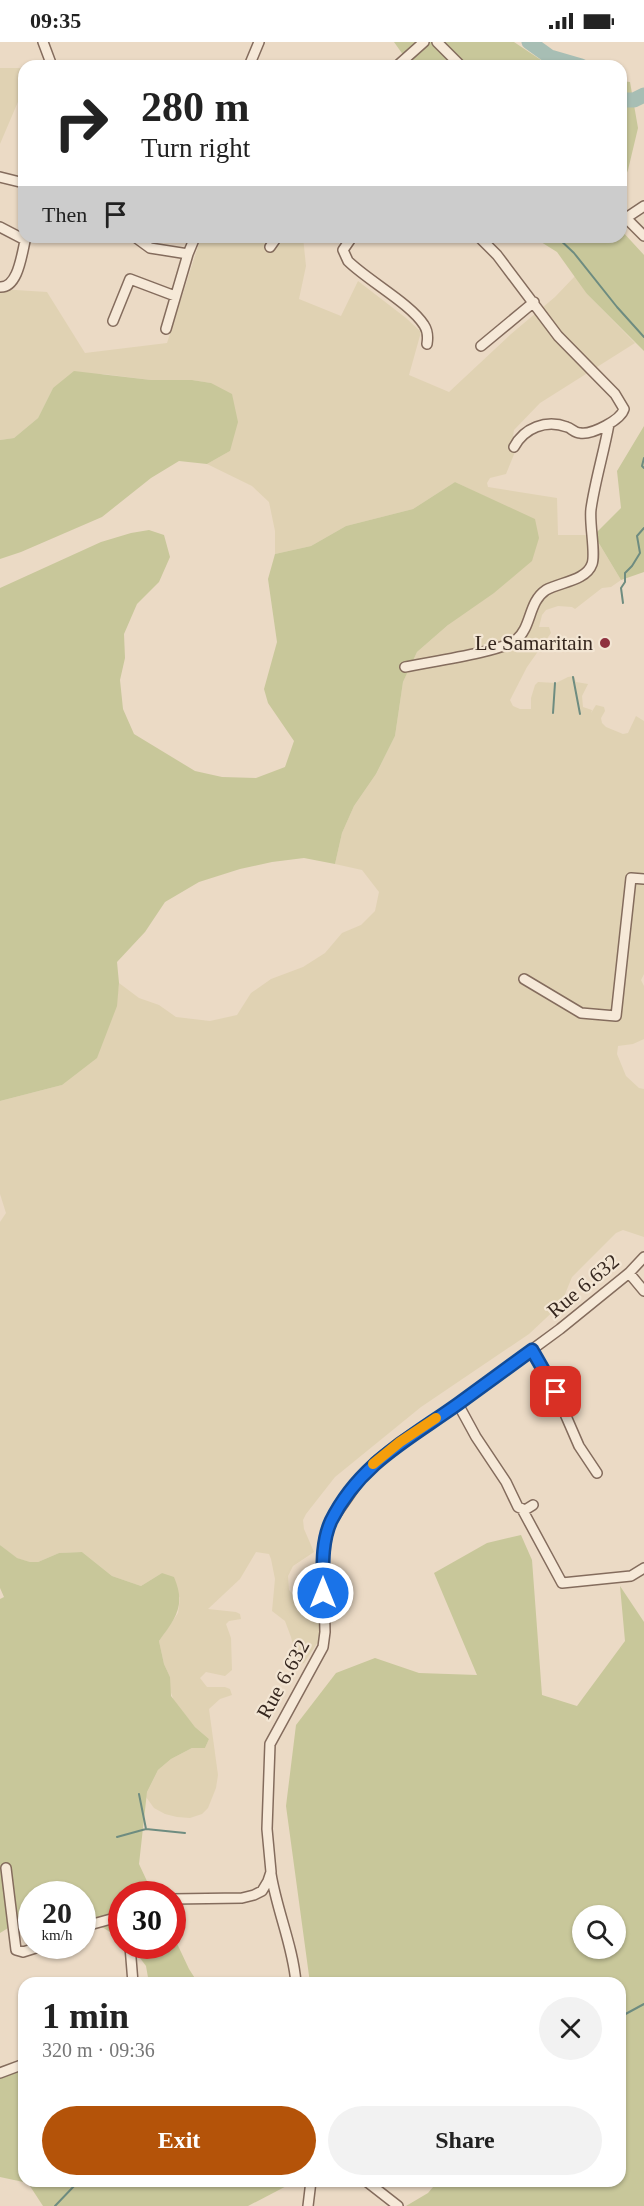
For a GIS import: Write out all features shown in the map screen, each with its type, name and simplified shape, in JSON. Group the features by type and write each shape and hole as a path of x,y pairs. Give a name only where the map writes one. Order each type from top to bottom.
{"street":[{"path":"44,42 50,60"},
{"path":"252,60 259,42"},
{"path":"404,60 424,42"},
{"path":"437,42 455,60"},
{"path":"0,177 18,182"},
{"path":"627,214 644,206"},
{"path":"627,220 644,236"},
{"path":"0,227 18,235"},
{"path":"0,287 11,283 15,277 25,243"},
{"path":"143,243 150,248 188,254"},
{"path":"166,329 193,243"},
{"path":"270,247 272,243"},
{"path":"348,243 343,250 348,261 407,308 425,326 428,336 427,344"},
{"path":"485,243 534,302 558,336 615,394 624,409 609,424 589,432 578,433 567,427 550,423 532,428 519,437 514,447"},
{"path":"113,321 130,279 175,296"},
{"path":"481,346 534,302"},
{"path":"405,667 500,647 515,641 526,629 534,603 545,591 586,573 593,563 591,507 609,424"},
{"path":"524,979 581,1013 616,1016 631,878 644,879"},
{"name":"Rue 6.632","path":"295,1977 271,1872 267,1829 270,1744 310,1673 325,1641 323,1552 332,1520 357,1483 375,1462 532,1350 629,1273 644,1257"},
{"path":"629,1273 642,1287"},
{"path":"532,1350 549,1377 579,1446 597,1473"},
{"path":"458,1404 476,1437 506,1482 515,1503 522,1509 562,1582 631,1576 644,1568"},
{"path":"522,1509 533,1505"},
{"path":"6,1868 16,1950 18,1951"},
{"path":"186,1899 242,1898 254,1895 262,1891 271,1872"},
{"path":"131,1959 133,1977"},
{"path":"0,2073 18,2066"},
{"path":"308,2206 310,2187"},
{"path":"374,2187 398,2206"}],"shaded area":[{"path":"0,68 18,68 18,102 0,144"},
{"path":"199,243 304,243 306,266 299,299 341,316 358,281 421,332 409,375 449,392 511,334 555,297 576,275 587,294 635,343 540,403 514,430 512,442 515,452 506,474 490,478 487,483 488,487 557,498 558,535 594,535 621,580 611,587 602,588 575,609 558,606 546,610 539,627 549,627 551,633 527,667 510,700 513,706 520,709 531,709 531,698 538,682 556,683 574,676 576,682 588,684 582,696 583,707 592,710 591,713 596,705 604,707 605,711 601,718 606,727 623,734 628,733 636,716 644,721 644,974 641,980 644,986 644,1039 633,1044 618,1046 617,1054 626,1076 639,1088 644,1089 644,1237 623,1230 616,1233 572,1277 561,1304 529,1334 421,1407 335,1477 303,1520 304,1529 314,1552 293,1566 288,1576 289,1590 295,1597 311,1606 320,1626 318,1642 304,1663 297,1662 285,1621 272,1611 275,1579 269,1554 256,1552 240,1579 208,1609 236,1612 240,1614 241,1619 229,1621 226,1624 231,1638 232,1670 225,1676 206,1672 200,1678 207,1687 225,1687 230,1689 232,1695 220,1699 209,1709 218,1775 216,1788 208,1808 202,1814 190,1818 165,1814 154,1808 146,1797 158,1770 171,1759 192,1748 205,1748 209,1739 195,1727 174,1701 170,1690 170,1677 164,1664 159,1641 178,1613 180,1598 162,1573 141,1586 112,1576 82,1552 59,1553 38,1562 30,1562 16,1558 0,1545 0,1222 6,1213 0,1194 0,1101 62,1085 116,1006 119,983 139,998 159,1005 176,1017 210,1021 237,1015 251,993 271,979 303,967 325,953 342,933 361,925 375,911 379,892 362,870 335,864 342,833 354,806 376,774 395,736 403,682 417,652 448,625 507,507 455,482 413,509 346,526 311,546 275,554 275,531 269,502 252,486 207,464 230,451 211,383 192,380 151,380 103,374 53,388 38,418 14,438 0,440 0,289 47,292 85,353 167,343"}],"green space":[{"path":"394,42 514,42 541,60 407,60"},
{"path":"627,82 630,82 638,128 627,173"},
{"path":"627,237 644,255 644,351 587,294 557,252 543,243 627,243"},
{"path":"74,371 151,380 192,380 211,383 232,394 238,422 230,451 207,464 179,461 151,478 102,517 0,559 0,440 14,438 38,418 53,388"},
{"path":"644,426 644,572 621,580 594,535 621,508 617,471"},
{"path":"455,482 535,519 539,538 532,561 494,593 448,625 417,652 403,682 395,736 376,774 354,806 342,833 335,864 304,858 240,869 199,882 165,902 145,932 117,962 119,983 117,1006 97,1058 62,1085 0,1101 0,588 101,542 149,530 164,535 170,557 159,582 137,604 124,634 125,658 120,680 123,709 134,734 195,771 222,777 256,778 285,767 294,741 268,703 264,689 277,642 268,579 275,554 311,546 346,526 413,509"},
{"path":"521,1535 532,1560 542,1695 577,1706 625,1641 620,1586 644,1622 644,2206 406,2206 428,2193 433,2187 626,2187 626,1977 309,1977 286,1806 296,1725 336,1673 375,1658 419,1673 477,1675 434,1573 487,1543"},
{"path":"0,1545 17,1558 30,1562 38,1562 59,1553 82,1552 112,1576 141,1586 162,1573 174,1577 179,1603 174,1618 159,1641 164,1664 170,1677 171,1696 195,1727 209,1739 205,1748 192,1748 171,1759 158,1770 147,1792 139,1864 147,1881 108,1881 108,1931 96,1923 96,1881 18,1881 18,1924 0,1933 0,1599 4,1597 0,1588"},
{"path":"141,1959 184,1959 194,1977 148,1977 146,1966"},
{"path":"18,2071 18,2181 0,2177 0,2074"},
{"path":"31,2187 284,2187 248,2206 43,2206"}],"waterway":[{"path":"529,42 550,57 560,60"},
{"path":"627,100 634,100 644,95"},
{"path":"563,243 644,337"},
{"path":"644,458 642,466 644,468"},
{"path":"623,603 621,588 625,582 625,573 640,553 637,536 644,528"},
{"path":"573,677 580,714"},
{"path":"553,713 555,683"},
{"path":"139,1794 146,1829"},
{"path":"117,1837 146,1829 185,1833"},
{"path":"626,2014 644,2004"},
{"path":"55,2206 73,2187"}],"slow traffic":[{"path":"373,1464 400,1442 436,1418"}],"place":[{"name":"Le Samaritain","path":"605,643"}],"route":[{"path":"323,1593 323,1552 327,1532 344,1500 375,1462 532,1350 556,1392"}]}
